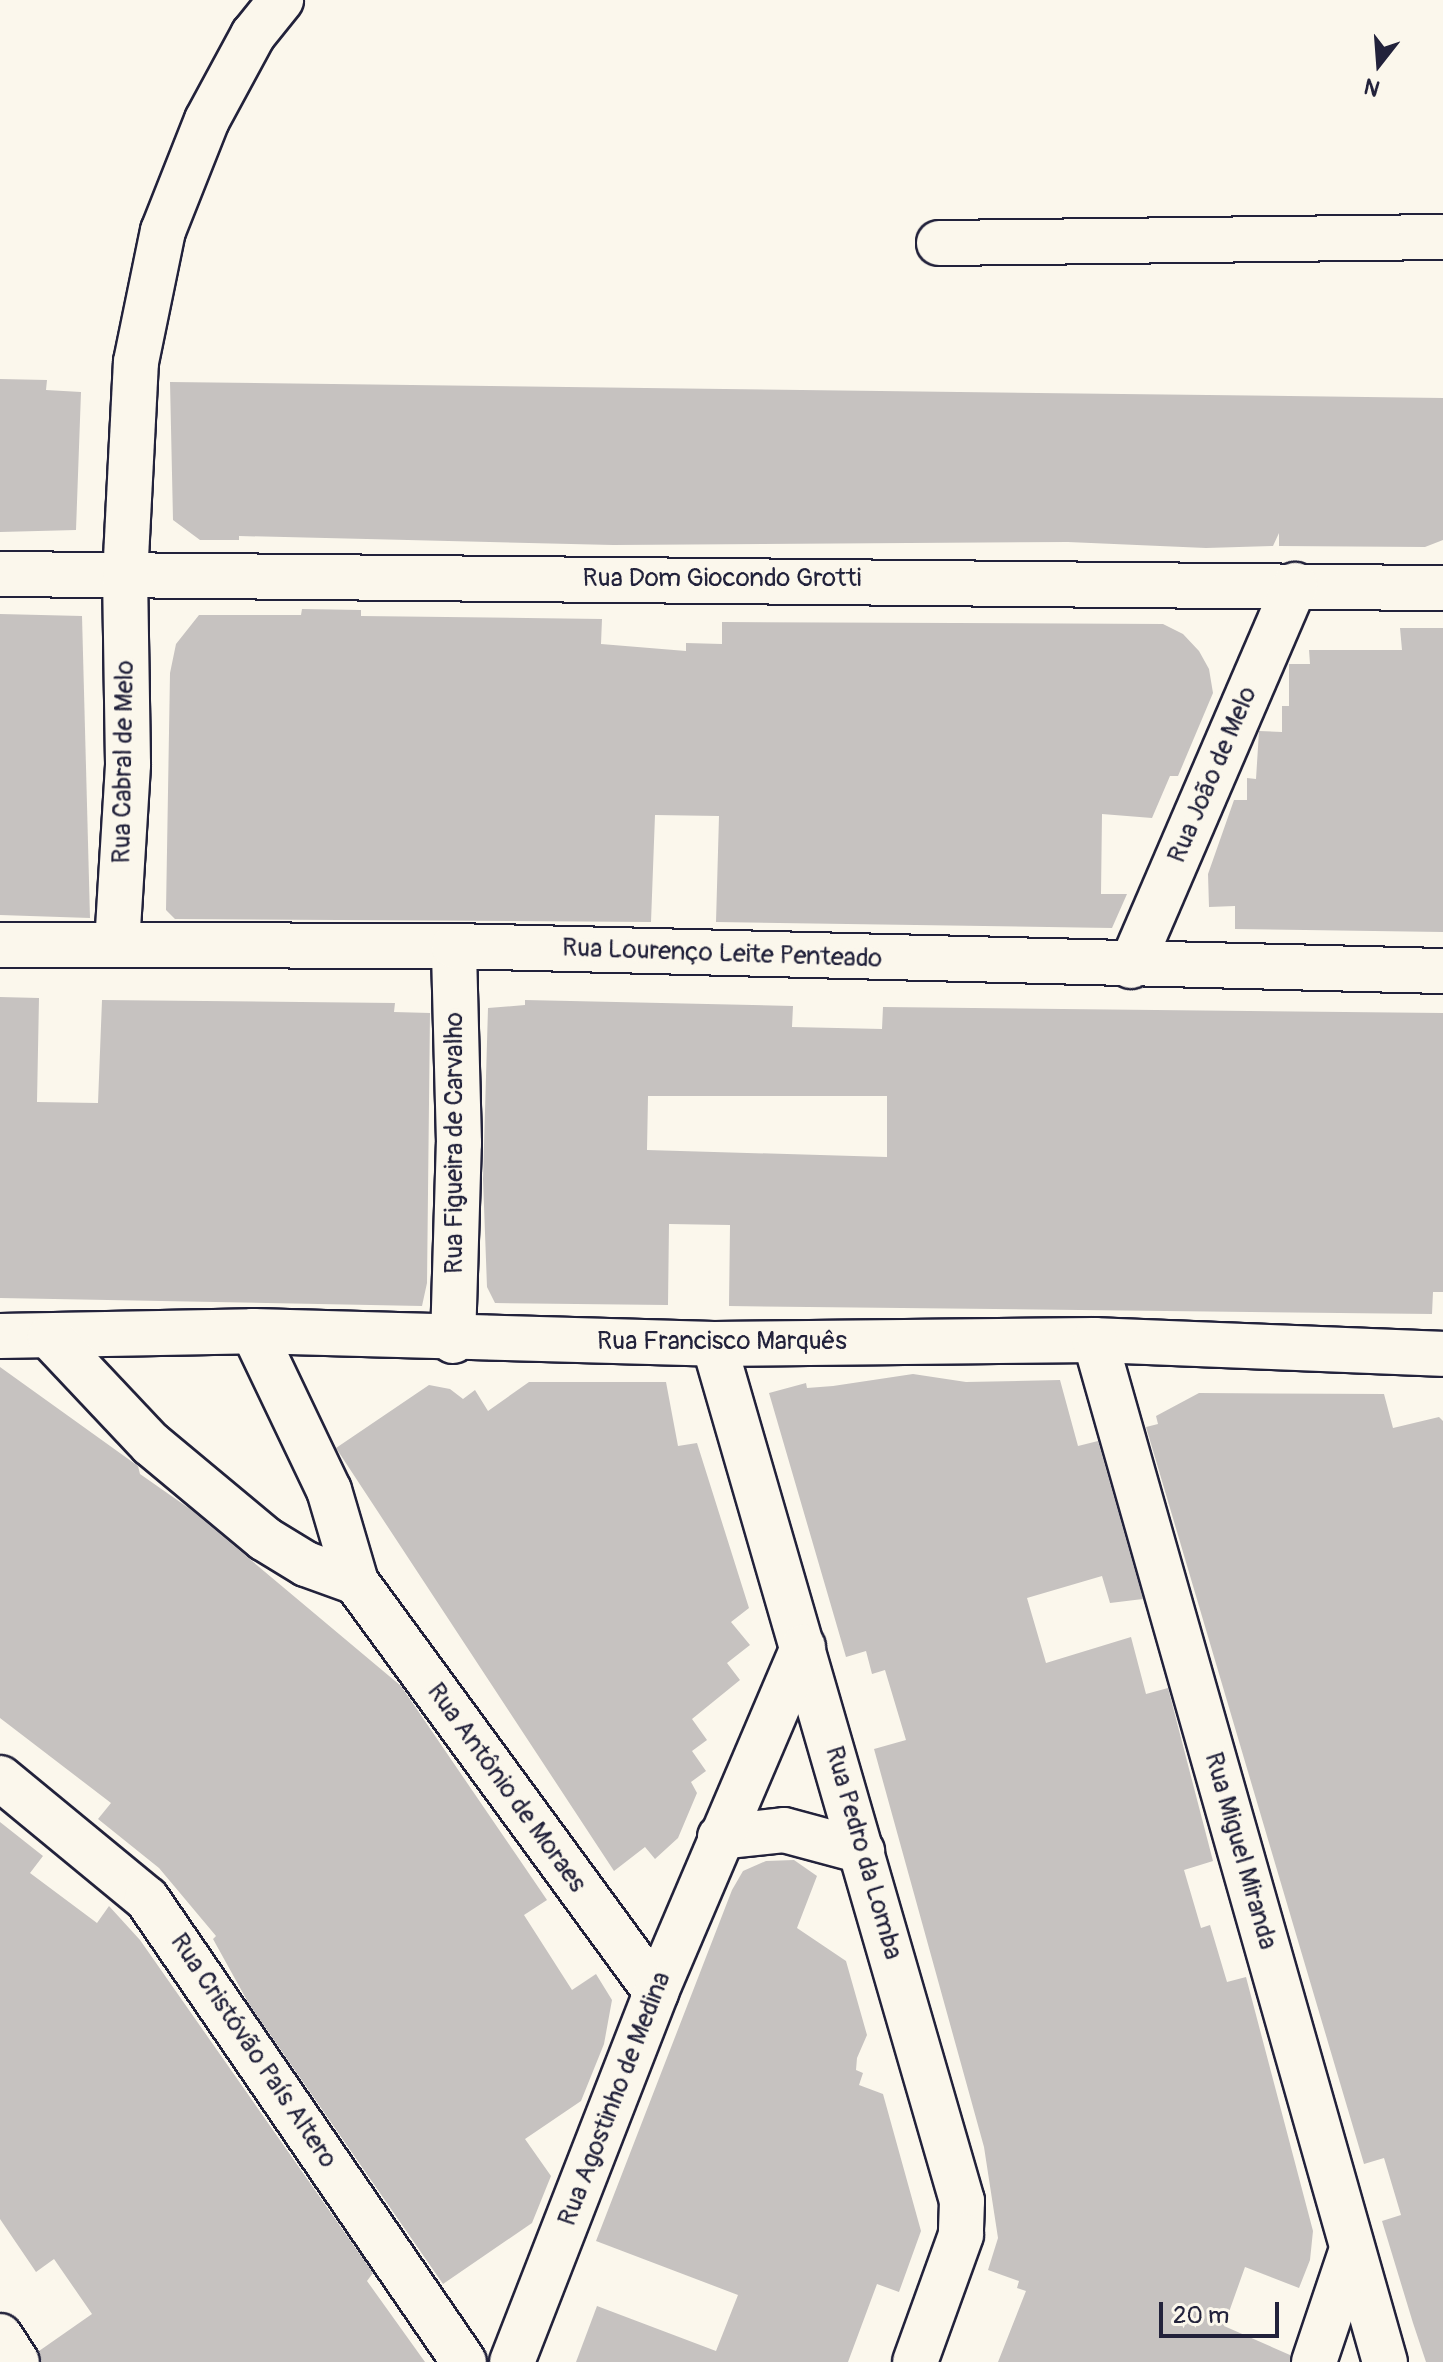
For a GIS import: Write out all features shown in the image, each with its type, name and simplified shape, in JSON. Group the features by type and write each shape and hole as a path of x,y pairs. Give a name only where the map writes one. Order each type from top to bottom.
{"street":[{"name":"Rua Cabral de Melo","path":"117,945 128,764 125,578 136,362 163,231 207,120 253,35 281,0"},
{"path":"939,243 1443,237"},
{"name":"Rua Dom Giocondo Grotti","path":"0,574 125,578 1443,588"},
{"name":"Rua João de Melo","path":"1131,966 1295,585"},
{"name":"Rua Lourenço Leite Penteado","path":"0,945 454,946 1131,966 1443,971"},
{"name":"Rua Figueira de Carvalho","path":"453,1341 459,1143 454,946"},
{"name":"Rua Francisco Marquês","path":"0,1336 253,1331 453,1341 714,1344 1095,1340 1443,1354"},
{"name":"Rua Antônio de Moraes","path":"253,1331 329,1490 356,1582 656,1992"},
{"path":"50,1337 151,1444 265,1539 306,1564 356,1582"},
{"name":"Rua Miguel Miranda","path":"1095,1340 1385,2362"},
{"name":"Rua Pedro da Lomba","path":"714,1344 962,2201 961,2235 915,2362"},
{"name":"Rua Agostinho de Medina","path":"512,2362 656,1992 803,1647"},
{"name":"Rua Cristóvão País Altero","path":"0,1778 147,1899 464,2362"},
{"path":"720,1837 784,1830 862,1851"},
{"path":"1314,2362 1352,2249"},
{"path":"0,2336 17,2362"}],"building":[{"path":"0,379 47,380 46,390 81,392 76,530 0,532"},
{"path":"170,382 1443,398 1443,540 1425,547 1279,546 1279,533 1273,546 1206,548 1068,542 613,545 239,536 239,540 200,540 173,520"},
{"path":"302,609 361,610 361,616 602,619 601,644 686,651 686,643 722,644 722,622 1163,624 1183,634 1199,651 1209,669 1213,693 1178,776 1170,776 1152,818 1102,814 1101,894 1127,894 1112,928 716,922 719,816 655,815 651,922 175,919 166,910 170,673 176,644 199,615 301,615"},
{"path":"0,614 82,616 90,918 0,915"},
{"path":"1400,628 1443,628 1443,932 1235,929 1235,906 1209,907 1208,874 1234,800 1247,800 1247,778 1256,779 1259,731 1282,732 1282,706 1289,706 1289,664 1310,664 1309,650 1402,650"},
{"path":"0,997 39,998 37,1102 98,1103 102,1000 395,1003 394,1012 430,1013 427,1283 422,1306 0,1298"},
{"path":"525,1000 793,1006 792,1027 882,1029 883,1007 1443,1013 1443,1292 1433,1292 1432,1314 729,1306 730,1225 669,1224 668,1305 495,1303 487,1287 483,1179 488,1008 525,1005","holes":["648,1096 887,1096 887,1157 647,1150"]},
{"path":"0,1367 138,1466 140,1474 190,1509 401,1686 547,1900 524,1915 572,1990 596,1974 612,2000 604,2044 581,2101 525,2139 551,2176 532,2223 443,2284 249,2004 213,1939 216,1936 159,1868 98,1819 111,1803 0,1718"},
{"path":"913,1374 966,1382 1060,1380 1078,1446 1098,1441 1143,1599 1110,1603 1102,1576 1027,1598 1046,1663 1131,1637 1146,1694 1168,1688 1213,1861 1184,1870 1201,1928 1210,1925 1227,1982 1246,1977 1313,2231 1310,2260 1299,2288 1245,2267 1224,2326 1290,2355 1290,2362 998,2362 1026,2291 1017,2288 1019,2281 988,2270 998,2238 984,2147 874,1749 906,1740 885,1670 872,1674 866,1651 846,1657 769,1393 806,1383 807,1388 833,1386"},
{"path":"529,1382 666,1382 678,1446 697,1443 749,1608 731,1622 750,1645 727,1663 740,1680 692,1719 707,1740 692,1751 706,1771 691,1782 697,1793 678,1838 655,1859 645,1847 614,1871 336,1448 429,1385 450,1389 463,1399 475,1390 488,1411"},
{"path":"1199,1393 1384,1394 1393,1428 1439,1417 1443,1421 1443,2362 1426,2362 1413,2323 1382,2221 1401,2215 1384,2158 1364,2164 1146,1427 1158,1424 1156,1416"},
{"path":"0,1822 43,1856 30,1873 97,1923 109,1906 140,1940 373,2273 367,2281 425,2362 42,2362 39,2351 92,2314 54,2259 36,2272 0,2219"},
{"path":"794,1860 817,1876 797,1928 846,1961 867,2035 857,2058 856,2070 863,2073 859,2085 883,2094 921,2231 899,2292 877,2284 848,2362 576,2362 597,2306 716,2351 738,2295 596,2241 732,1890 743,1871 766,1861"}]}
